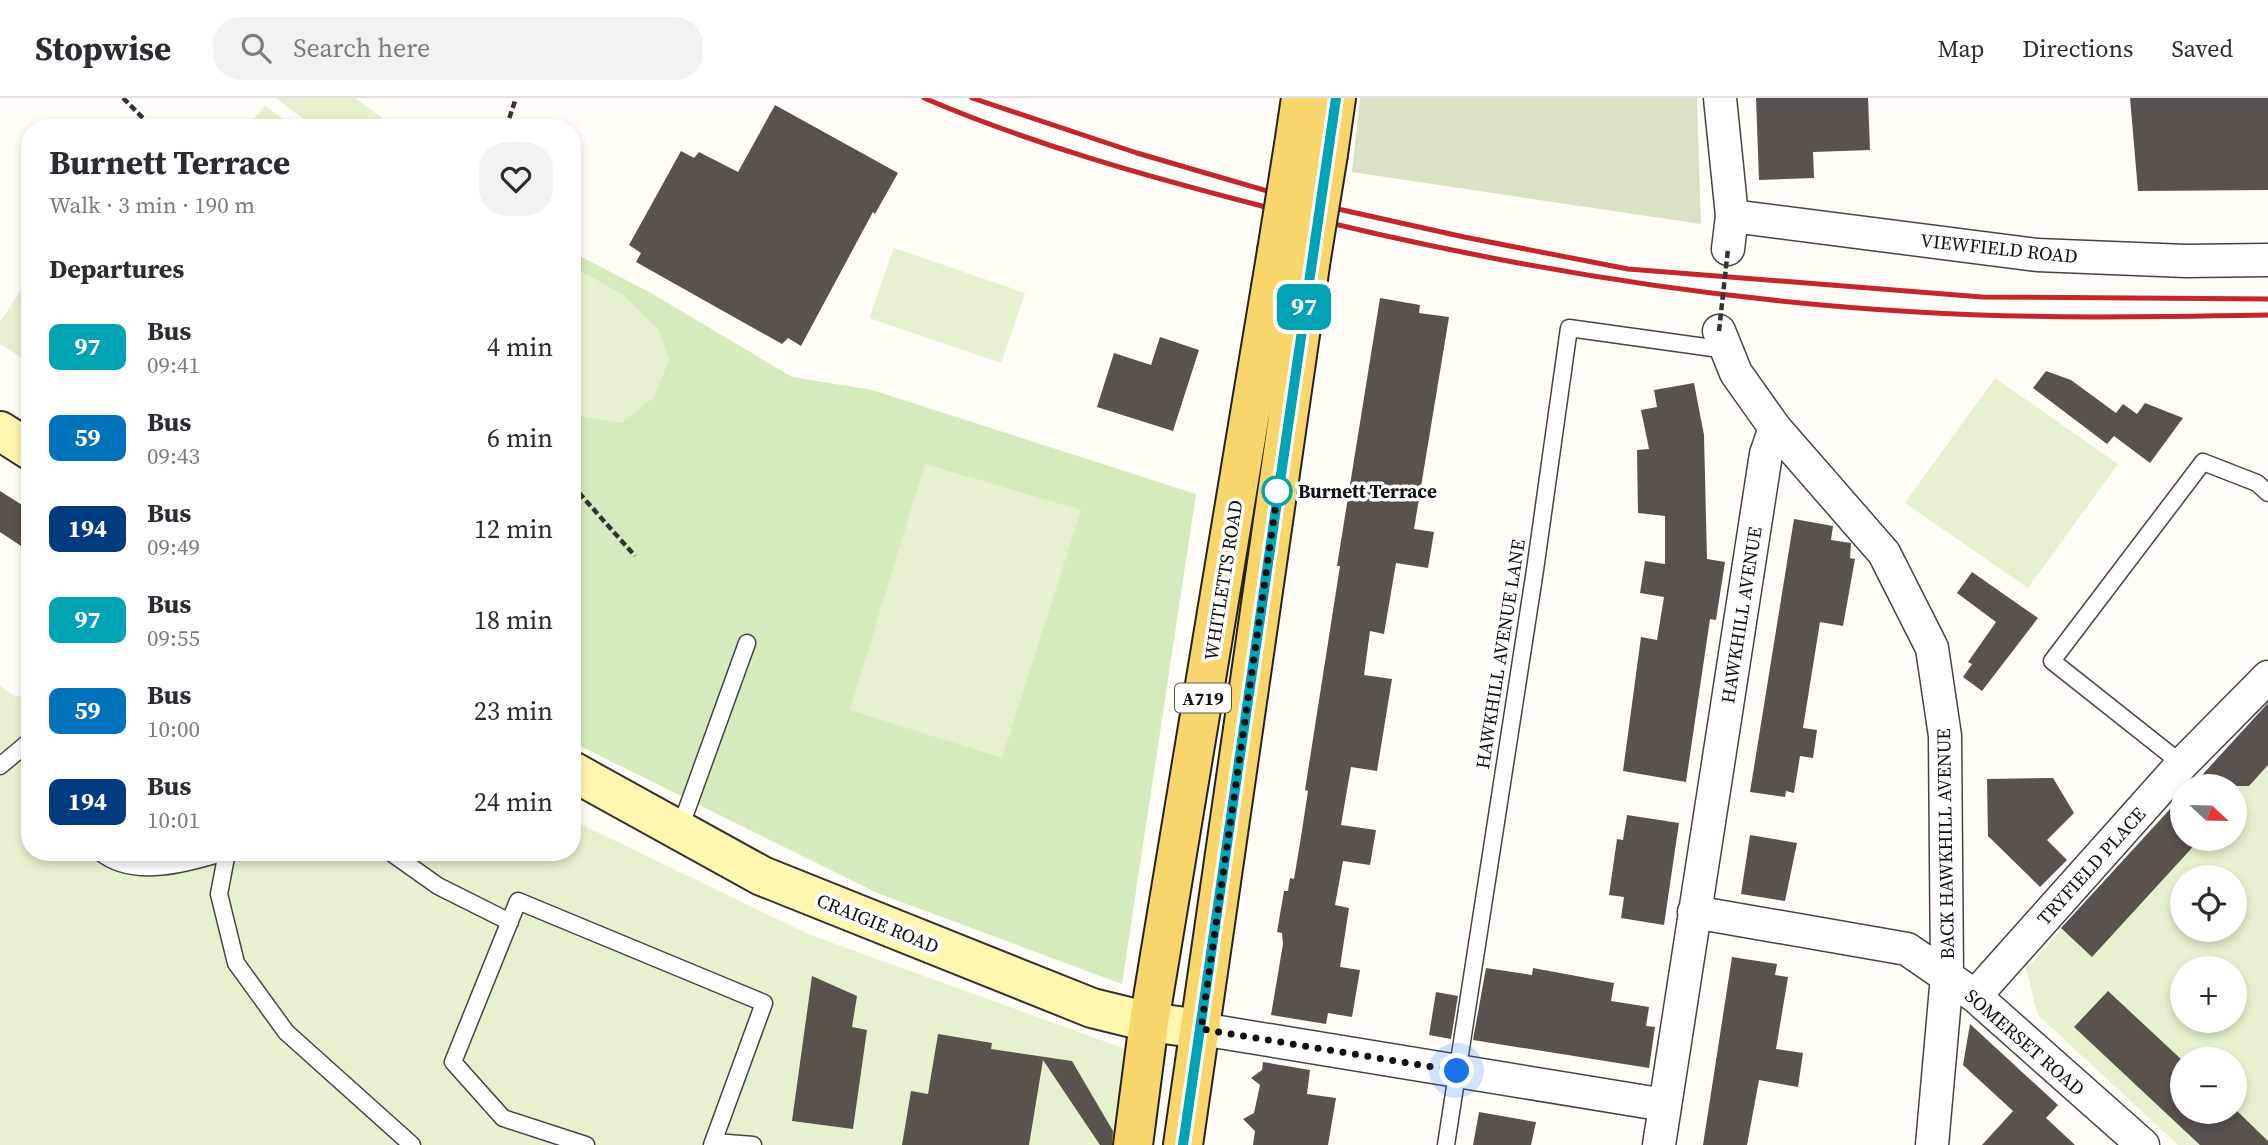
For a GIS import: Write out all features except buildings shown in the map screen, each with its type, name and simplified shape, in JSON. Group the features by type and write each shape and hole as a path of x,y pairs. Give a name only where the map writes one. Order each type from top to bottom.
{"main road":[{"name":"WHITLETTS ROAD","path":"1301,98 1311,149"},
{"name":"WHITLETTS ROAD","path":"1183,1145 1201,1029 1260,477 1311,149 1336,98"},
{"path":"0,431 21,444"},
{"name":"WHITLETTS ROAD","path":"1133,1145 1149,1023 1260,477"},
{"name":"CRAIGIE ROAD","path":"581,776 762,876 1092,1008 1149,1023 1201,1029"}],"street":[{"path":"1720,98 1732,216 1728,249"},
{"name":"VIEWFIELD ROAD","path":"1732,216 2037,255 2186,261 2268,260"},
{"path":"1723,341 1736,373 1775,428"},
{"name":"HAWKHILL AVENUE","path":"1659,1145 1766,454 1775,428"},
{"name":"BACK HAWKHILL AVENUE","path":"1775,428 1884,553 1932,648 1945,736 1947,976 1932,1145"},
{"name":"TRYFIELD PLACE","path":"1975,996 2182,764 2268,677"},
{"name":"SOMERSET ROAD","path":"1694,912 1907,949 1975,996 2143,1145"},
{"path":"1201,1029 1665,1105"}],"lane":[{"name":"HAWKHILL AVENUE LANE","path":"1446,1145 1535,570 1569,328 1723,341"},
{"path":"2182,764 2052,661 2203,461 2258,483 2268,493"},
{"path":"679,831 747,643"},
{"path":"0,766 21,748"},
{"path":"123,861 131,864 178,866 195,861"},
{"path":"224,861 219,894 236,963 286,1032 412,1145"},
{"path":"403,861 438,886 510,922"},
{"path":"586,1145 503,1118 453,1062 518,901 764,1003 714,1143 753,1145"}],"path":[{"path":"122,98 144,119"},
{"path":"509,119 516,98"},
{"path":"1723,341 1728,249"},
{"path":"581,495 635,555"}],"green space":[{"path":"276,98 355,98 382,118 381,119 303,119"},
{"path":"1360,98 1697,98 1701,224 1352,172"},
{"path":"265,105 283,119 254,119"},
{"path":"894,248 1025,293 1001,363 869,318"},
{"path":"581,257 651,293 792,377 872,390 1196,494 1122,984 877,893 581,746"},
{"path":"581,271 625,296 658,329 669,360 654,397 621,423 581,416"},
{"path":"21,290 21,357 0,344 0,322"},
{"path":"1995,378 2118,464 2028,588 1905,503"},
{"path":"925,464 1081,510 1002,758 850,710"},
{"path":"0,686 16,697 21,696 21,861 581,861 581,824 808,934 1134,1052 1119,1145 0,1145"},
{"path":"2268,703 2268,1145 2178,1145 2038,1015 2026,969 2170,809 2170,851 2247,851 2247,774 2203,774"}],"railway":[{"path":"924,98 1047,144 1216,194 1421,244 1585,275 1750,298 1917,312 2048,317 2268,315"},
{"path":"972,98 1137,153 1302,201 1464,237 1628,269 1982,297 2268,299"}],"bus line":[{"name":"97","path":"1183,1145 1336,98"}],"place":[{"name":"Burnett Terrace","path":"1277,491"}],"route":[{"path":"1277,491 1279,482 1201,1029 1457,1071"}]}
